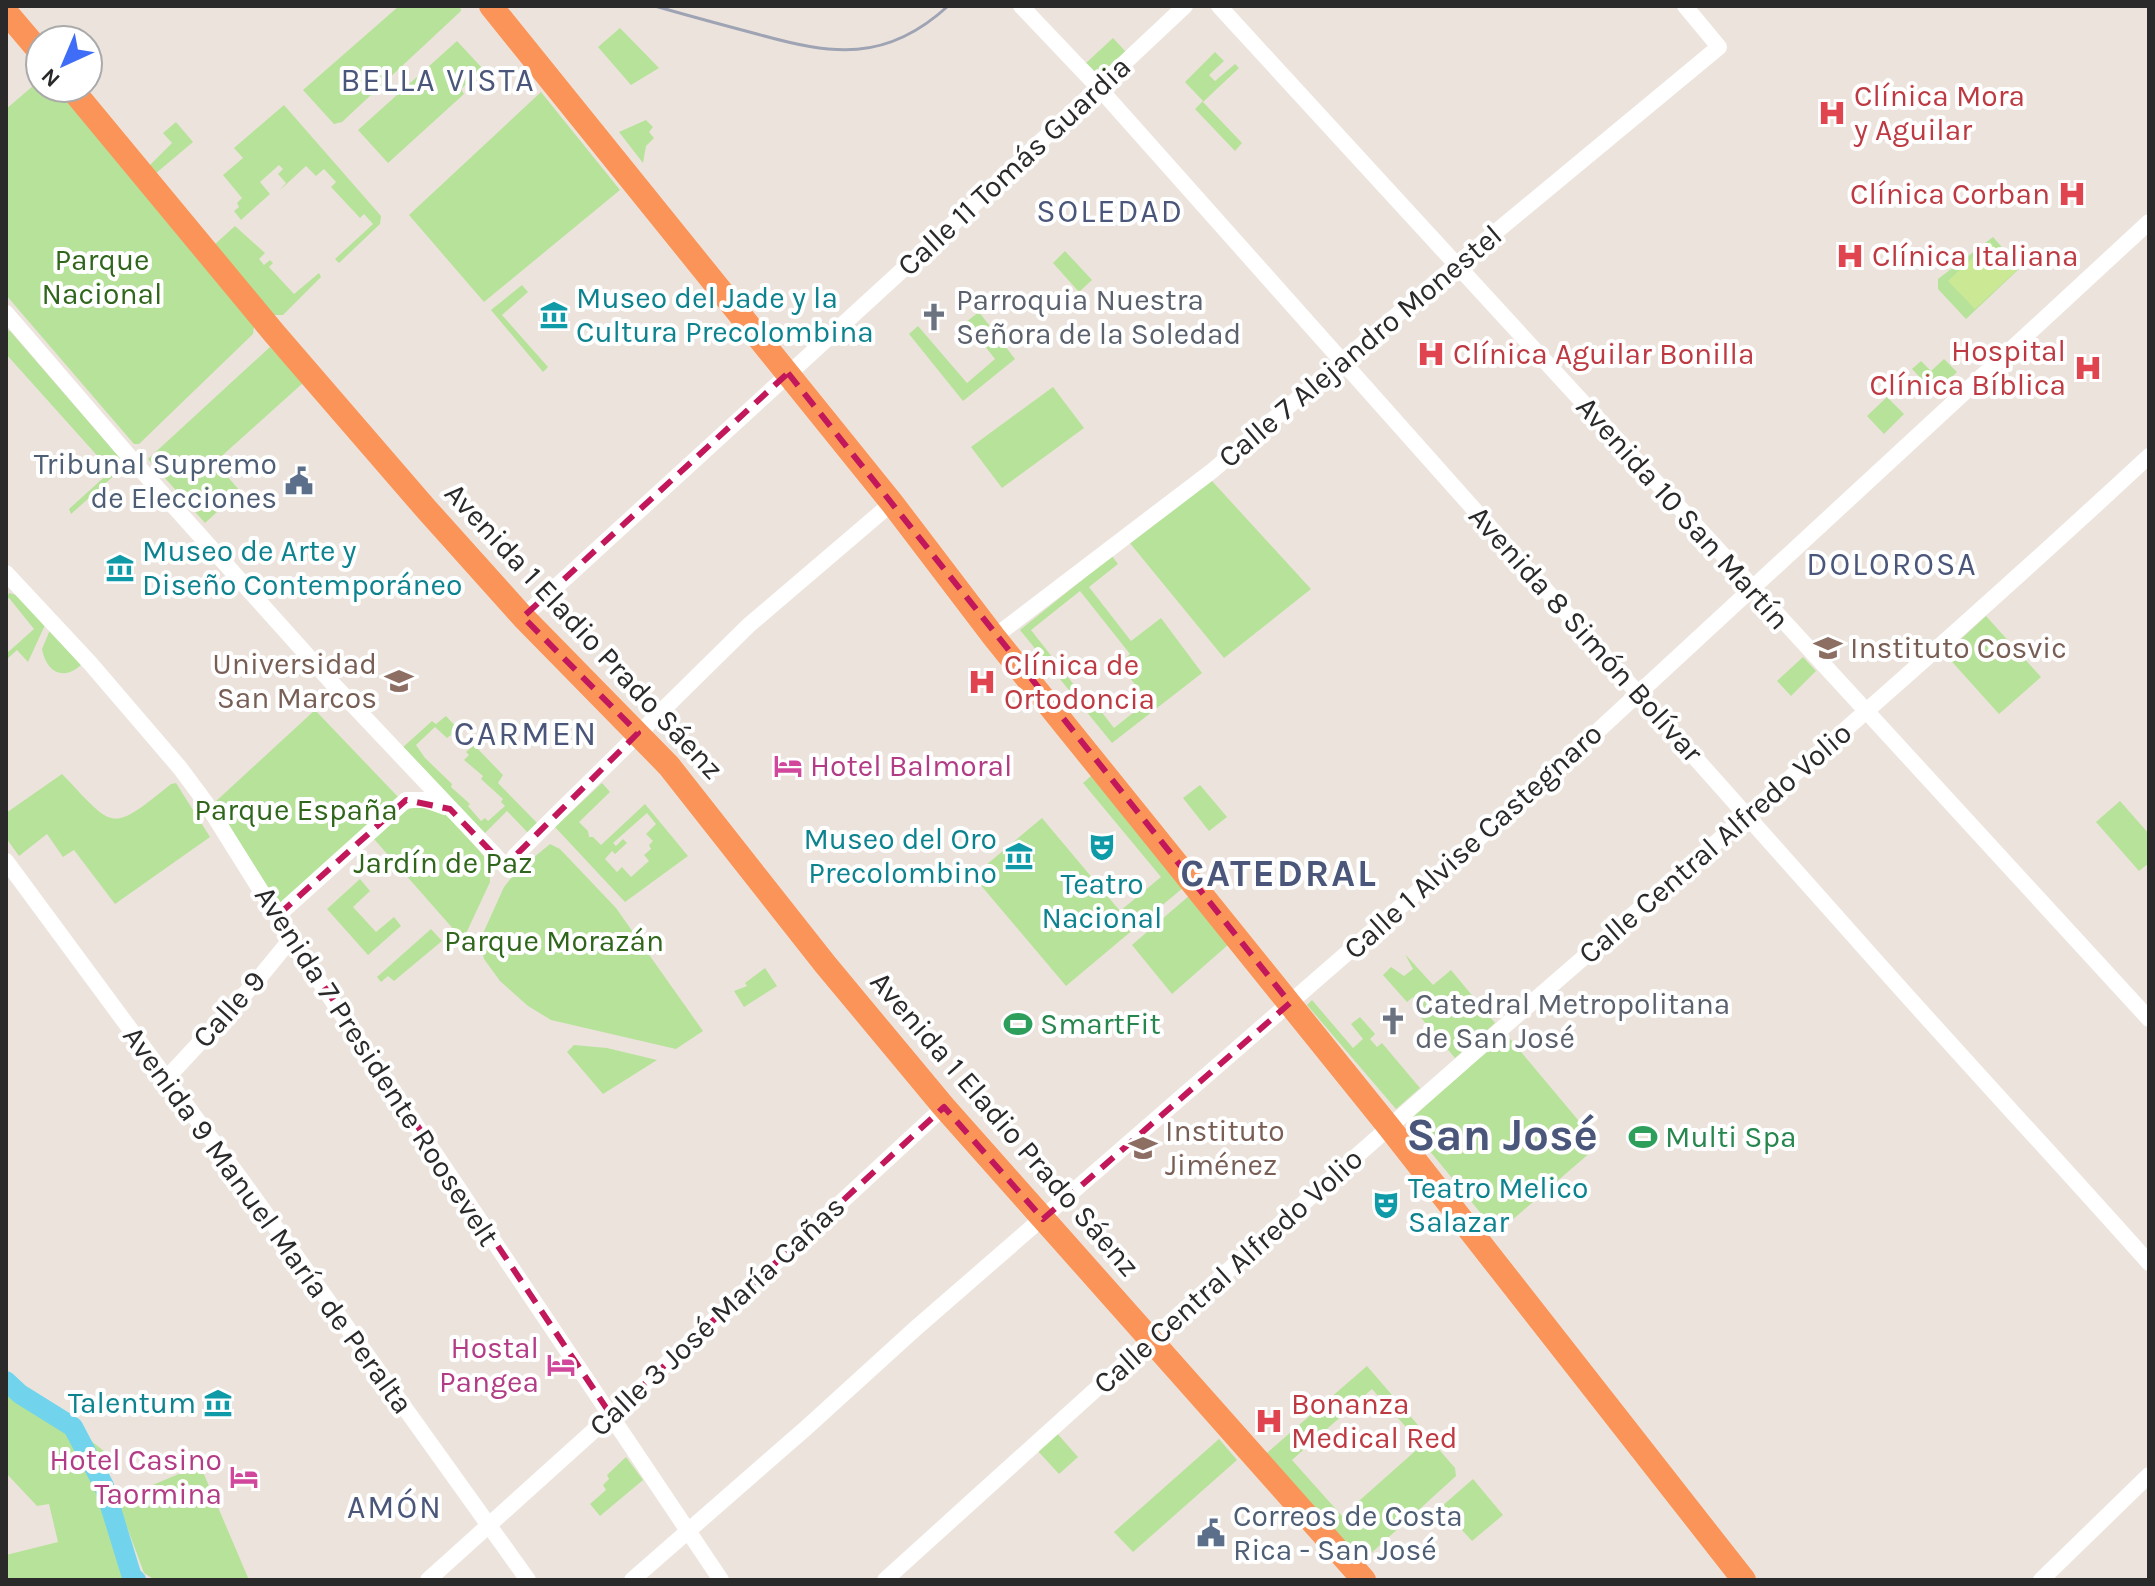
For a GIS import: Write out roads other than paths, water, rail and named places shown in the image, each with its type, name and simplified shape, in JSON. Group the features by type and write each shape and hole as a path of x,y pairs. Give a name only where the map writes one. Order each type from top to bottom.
{"highway":[{"path":"491,6 1389,1127 1744,1580"},
{"path":"6,12 24,33"},
{"name":"Avenida 1 Eladio Prado Sáenz","path":"84,104 274,333 523,617 638,733 690,791 825,964 944,1107 1364,1580"}],"street":[{"name":"Avenida 8 Simón Bolívar","path":"1021,6 1099,88 2149,1263"},
{"name":"Calle 11 Tomás Guardia","path":"523,617 1185,6"},
{"name":"Avenida 10 San Martín","path":"1219,6 2149,1019"},
{"name":"Calle 7 Alejandro Monestel","path":"994,637 1212,471 1719,47 1685,6"},
{"name":"Calle 1 Alvise Castegnaro","path":"632,1580 1417,894 1752,590 2149,222"},
{"path":"7,315 266,610 509,870 515,856 749,625 892,503"},
{"name":"Calle Central Alfredo Volio","path":"885,1580 1389,1127 1989,602 2149,456"},
{"name":"Avenida 7 Presidente Roosevelt","path":"6,573 90,663 206,803 291,939 721,1580"},
{"path":"277,916 406,800 426,800 450,809"},
{"name":"Avenida 9 Manuel María de Peralta","path":"6,861 243,1182 528,1580"},
{"name":"Calle 9","path":"166,1079 255,983 291,939"},
{"name":"Calle 3 José María Cañas","path":"428,1580 944,1107"},
{"path":"2041,1580 2149,1475"}],"waterway":[{"path":"6,1381 20,1394 73,1427 104,1486 132,1577 136,1580"}],"railway":[{"path":"655,6 784,41 834,49 857,49 903,37 948,6"}],"place":[{"name":"Clínica Mora y Aguilar","path":"1832,113"},
{"name":"Clínica Corban","path":"2072,194"},
{"name":"Clínica Italiana","path":"1850,256"},
{"name":"Museo del Jade y la Cultura Precolombina","path":"554,315"},
{"name":"Parroquia Nuestra Señora de la Soledad","path":"934,317"},
{"name":"Clínica Aguilar Bonilla","path":"1431,354"},
{"name":"Hospital Clínica Bíblica","path":"2088,368"},
{"name":"Tribunal Supremo de Elecciones","path":"299,481"},
{"name":"Museo de Arte y Diseño Contemporáneo","path":"120,568"},
{"name":"Instituto Cosvic","path":"1828,648"},
{"name":"Universidad San Marcos","path":"399,681"},
{"name":"Clínica de Ortodoncia","path":"982,682"},
{"name":"Hotel Balmoral","path":"788,766"},
{"name":"Teatro Nacional","path":"1102,847"},
{"name":"Museo del Oro Precolombino","path":"1019,856"},
{"name":"Catedral Metropolitana de San José","path":"1393,1021"},
{"name":"SmartFit","path":"1018,1024"},
{"name":"Multi Spa","path":"1643,1137"},
{"name":"Instituto Jiménez","path":"1143,1148"},
{"name":"Teatro Melico Salazar","path":"1386,1205"},
{"name":"Hostal Pangea","path":"561,1365"},
{"name":"Talentum","path":"218,1403"},
{"name":"Bonanza Medical Red","path":"1269,1421"},
{"name":"Hotel Casino Taormina","path":"244,1477"},
{"name":"Correos de Costa Rica - San José","path":"1211,1533"}],"district":[{"name":"BELLA VISTA","path":"438,80"},
{"name":"SOLEDAD","path":"1110,211"},
{"name":"DOLOROSA","path":"1892,564"},
{"name":"CARMEN","path":"526,733"},
{"name":"CATEDRAL","path":"1279,873"},
{"name":"San José","path":"1502,1134"},
{"name":"AMÓN","path":"395,1507"}],"park label":[{"name":"Parque Nacional","path":"102,277"},
{"name":"Parque España","path":"296,810"},
{"name":"Jardín de Paz","path":"443,863"},
{"name":"Parque Morazán","path":"554,941"}]}
